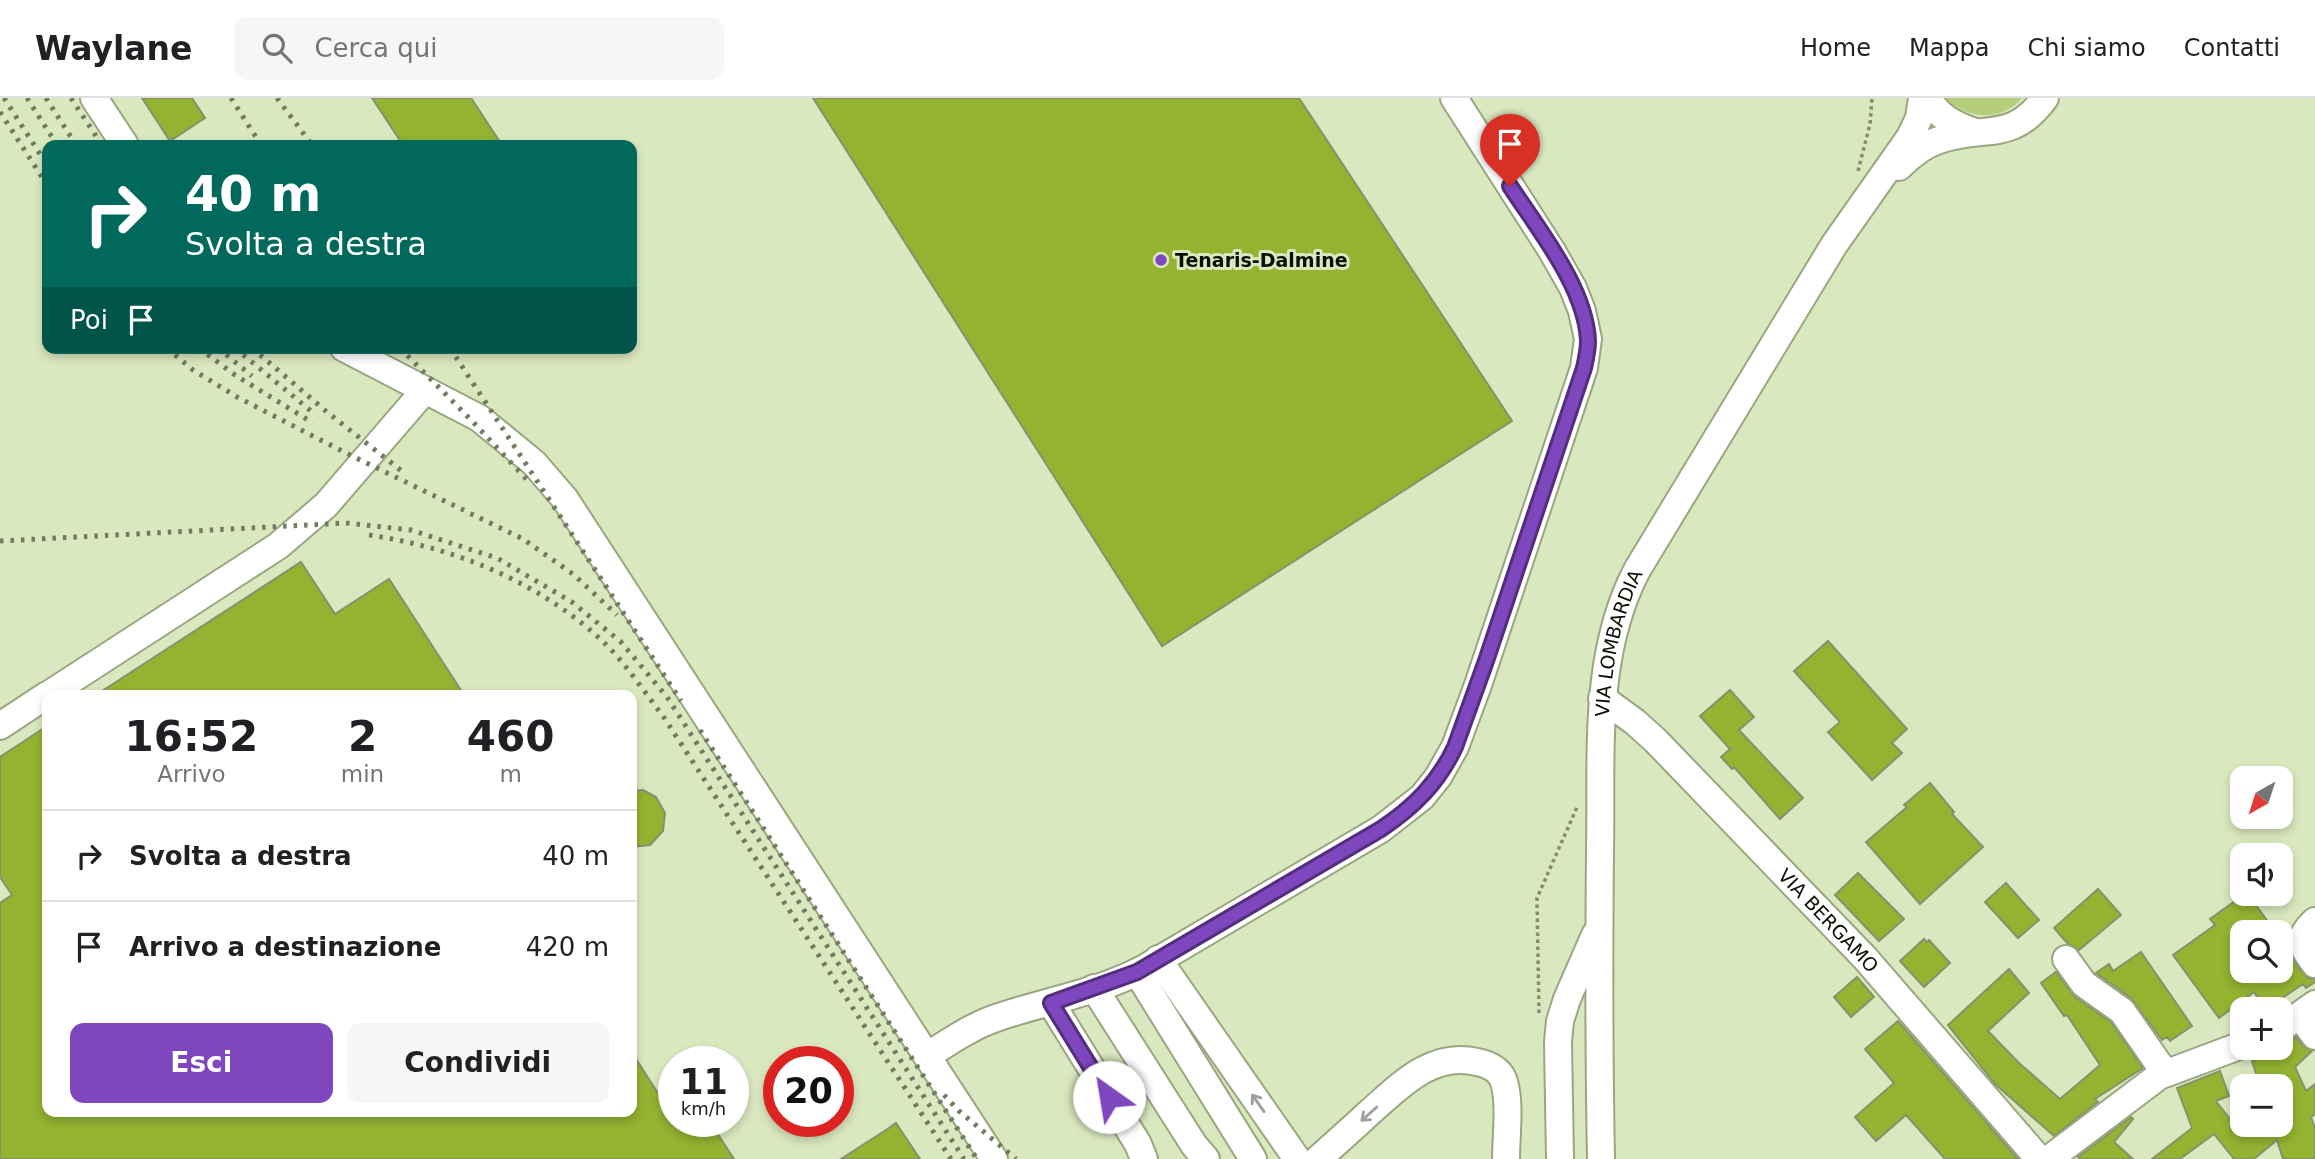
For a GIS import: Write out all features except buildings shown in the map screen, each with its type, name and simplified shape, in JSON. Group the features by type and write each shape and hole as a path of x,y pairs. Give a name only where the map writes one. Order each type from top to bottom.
{"street":[{"path":"94,98 122,140"},
{"path":"926,1056 956,1037 1000,1016 1051,1003 1148,966 1381,829 1428,791 1448,762 1483,672 1584,368 1588,339 1582,311 1566,275 1454,98"},
{"name":"VIA LOMBARDIA","path":"1601,1159 1599,1062 1602,698 1619,608 1630,583 1827,257 1863,185 1910,137 1925,98 1942,116 1957,126 1975,132"},
{"name":"VIA LOMBARDIA","path":"1863,185 1940,139 1975,132 1996,132 2016,126 2033,114 2045,98"},
{"path":"356,354 479,418 534,463 565,499 994,1159"},
{"path":"56,690 278,545 326,505 425,390"},
{"name":"VIA BERGAMO","path":"1602,698 1656,741 1855,947 2039,1159"},
{"path":"0,726 42,699"},
{"path":"2315,921 2306,929 2302,940 2305,950 2315,964"},
{"path":"1560,1159 1559,1031 1563,1009 1600,924"},
{"path":"2066,959 2084,985 2122,1011 2165,1073"},
{"path":"1148,966 1253,1159"},
{"path":"1148,966 1297,1159"},
{"path":"1094,988 1194,1145 1206,1159"},
{"path":"1051,1003 1138,1143 1144,1159"},
{"path":"2049,1159 2165,1073 2230,1049"},
{"path":"1318,1159 1421,1070 1439,1062 1457,1060 1479,1062 1498,1072 1504,1081 1507,1100 1506,1159"},
{"path":"1559,1065 1599,1062"}],"path":[{"path":"1863,185 1872,98"},
{"path":"1539,1016 1537,898 1580,802"}],"green space":[{"path":"1945,98 2022,98 2004,112 1983,115 1963,110"}],"railway":[{"path":"4,98 42,157"},
{"path":"27,98 54,140"},
{"path":"46,98 73,140"},
{"path":"71,98 99,140"},
{"path":"231,98 258,140"},
{"path":"277,98 308,140"},
{"path":"0,112 42,177"},
{"path":"174,354 193,370 237,397 523,539 573,574 617,615"},
{"path":"207,354 235,375 313,423"},
{"path":"225,354 252,376"},
{"path":"242,354 311,411"},
{"path":"259,354 403,472"},
{"path":"406,354 531,484"},
{"path":"454,354 681,701"},
{"path":"0,541 346,523 411,530 497,558 572,602 621,642 667,697 964,1159"},
{"path":"369,535 431,548 491,569 546,598 573,616 615,654 663,716 951,1159"},
{"path":"700,730 977,1159"},
{"path":"944,1095 1016,1159"}],"place":[{"name":"Tenaris-Dalmine","path":"1161,260"}],"route":[{"path":"1109,1097 1051,1003 1137,972 1381,829 1408,810 1428,791 1455,747 1534,520 1588,349 1582,311 1573,288 1510,186"}]}
